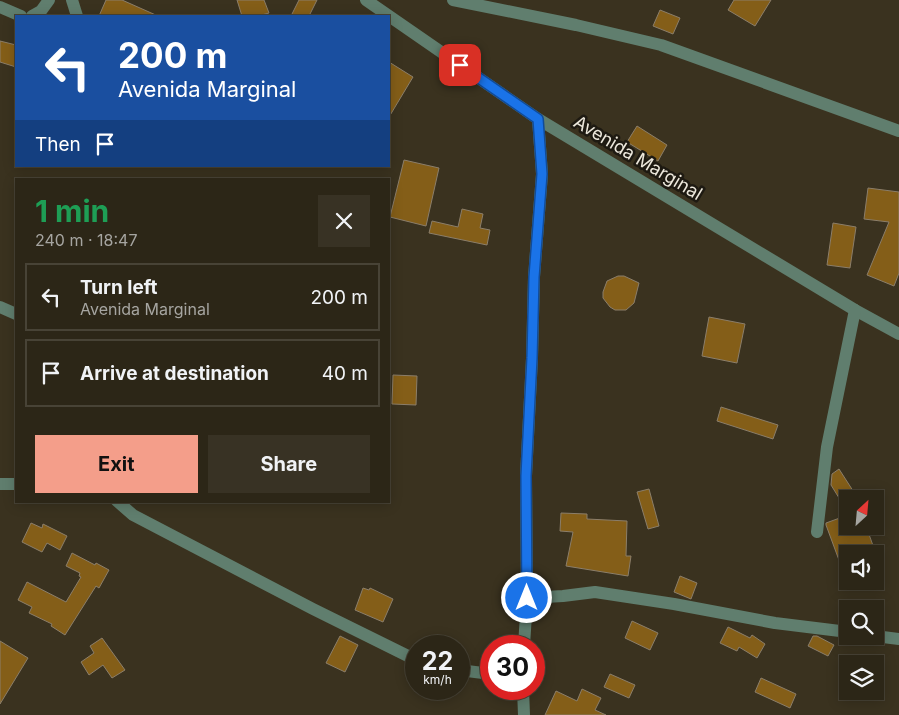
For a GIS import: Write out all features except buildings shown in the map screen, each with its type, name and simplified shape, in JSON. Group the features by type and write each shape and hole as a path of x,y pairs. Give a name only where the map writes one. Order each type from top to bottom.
{"street":[{"path":"34,15 41,11 50,0"},
{"path":"72,0 76,15"},
{"name":"Avenida Marginal","path":"366,0 388,15"},
{"path":"452,0 576,25 660,45 899,131"},
{"path":"0,7 19,15"},
{"name":"Avenida Marginal","path":"390,17 538,119 855,310 899,334"},
{"path":"525,635 527,598 526,476 534,277 542,174 538,119"},
{"path":"0,307 15,314"},
{"path":"818,532 827,447 855,310"},
{"path":"0,484 15,484"},
{"path":"119,503 133,515 405,655"},
{"path":"527,598 595,592 674,604 775,623 839,631"},
{"path":"884,637 899,639"},
{"path":"523,700 524,715"}],"route":[{"path":"460,65 538,119 542,174 534,277 526,476 527,598"}]}
